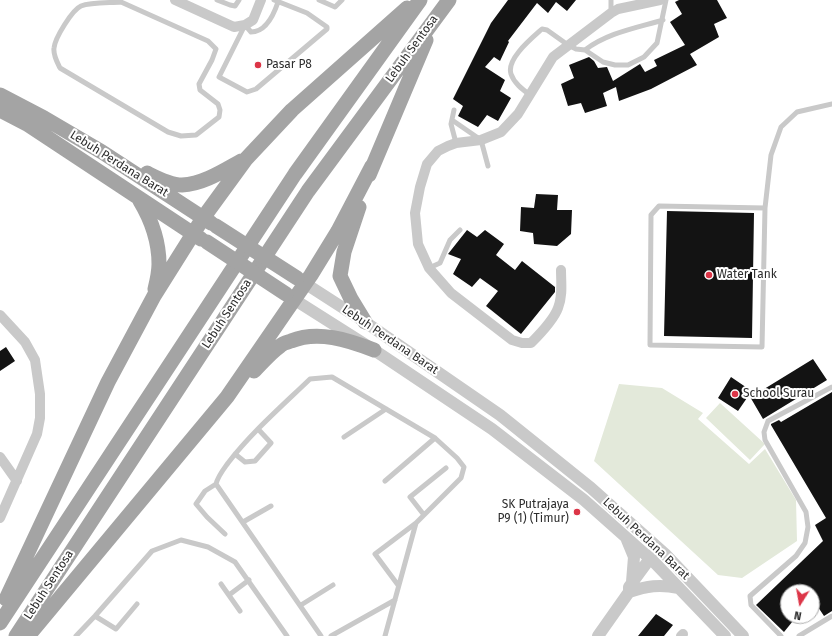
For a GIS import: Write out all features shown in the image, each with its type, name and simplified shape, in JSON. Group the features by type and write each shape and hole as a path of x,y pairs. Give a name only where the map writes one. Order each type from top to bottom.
{"main road":[{"path":"0,613 108,382 154,296 193,233 209,222 246,159 292,110 416,0"},
{"name":"Lebuh Sentosa","path":"0,623 295,174 420,0"},
{"name":"Lebuh Sentosa","path":"16,636 308,191 449,0"},
{"path":"365,322 351,300 340,276 344,252 372,166 437,15"},
{"name":"Lebuh Perdana Barat","path":"0,94 102,152 301,281"},
{"name":"Lebuh Perdana Barat","path":"0,110 27,124 291,297"},
{"path":"102,152 160,180 181,185 197,182 222,172 246,159"},
{"path":"227,397 301,281 338,230 372,166"},
{"path":"138,197 149,217 156,236 159,264 154,296"},
{"path":"28,636 227,397 280,345 300,337 316,336 337,338 374,350"}],"street":[{"path":"175,0 234,27 245,25 253,20 261,0"},
{"path":"561,270 561,293 558,308 541,333 531,343 522,343 512,340 451,293 430,268 418,244 415,213 420,187 427,164 438,151 448,146 456,143 481,140 501,132 518,114 553,57 611,13 618,9 660,0"},
{"name":"Lebuh Perdana Barat","path":"301,281 365,322 500,415 592,488 661,551 743,636"},
{"name":"Lebuh Perdana Barat","path":"291,297 374,350 492,429 584,500 653,561 725,636"},
{"path":"0,315 25,342 35,360 40,394 40,418 37,434 0,518"},
{"path":"0,458 17,481"},
{"path":"626,537 634,557 631,588"},
{"path":"598,636 631,588 661,551"},
{"path":"631,588 654,585 665,585 679,588"}],"lane":[{"path":"217,0 235,6 239,0"},
{"path":"319,0 335,7 342,0"},
{"path":"611,0 611,13"},
{"path":"530,96 517,84 511,74 510,65 529,40 542,29 547,30 576,49 585,50 603,62 615,65 628,65 644,57 657,43 666,0"},
{"path":"122,1 208,41 216,49 212,60 199,84 200,90 218,104 220,110 219,117 196,135 180,136 168,132 60,68 56,60 54,47 58,36 71,15 80,6 122,1"},
{"path":"276,1 307,13 328,29 256,89 247,92 220,77 245,25 251,32 260,30 271,19 275,12 276,1"},
{"path":"585,50 595,42 618,33 663,20"},
{"path":"765,208 659,206 651,214 650,345 762,347 765,208 771,155 781,127 797,112 832,104"},
{"path":"454,110 451,124 456,143"},
{"path":"452,120 481,140 488,166"},
{"path":"430,268 440,264 450,240 460,230"},
{"path":"321,636 216,484 217,478 235,454 258,429 310,379 332,377 435,438 464,467 461,478 416,523 375,554 398,585"},
{"path":"781,636 751,605 750,596 796,556 805,543 808,527 806,512 765,440 764,432 768,421 832,387"},
{"path":"344,437 386,409"},
{"path":"235,454 245,462 255,461 270,443 258,429"},
{"path":"385,480 435,438"},
{"path":"424,515 410,497 446,468"},
{"path":"216,484 205,491 196,504 225,534"},
{"path":"243,522 271,506"},
{"path":"385,636 416,523"},
{"path":"76,636 152,551 182,540 208,547 236,562 287,636"},
{"path":"229,595 249,580"},
{"path":"221,584 240,611"},
{"path":"301,605 333,585"},
{"path":"330,636 395,600"},
{"path":"95,616 116,629 138,604"},
{"path":"799,636 832,616"}],"green space":[{"path":"619,384 662,388 703,413 698,419 749,464 765,449 796,500 797,541 742,578 718,575 594,461"},
{"path":"720,403 765,444 750,460 706,418"}],"building":[{"path":"508,0 576,0 567,11 556,2 548,13 537,3 508,41 509,42 500,61 494,57 485,67 505,80 500,91 511,98 498,121 487,115 478,127 458,116 463,106 453,99 491,23"},
{"path":"679,0 717,0 727,18 714,24 719,37 690,54 697,65 651,89 619,101 616,87 603,93 607,106 585,113 581,103 568,106 561,84 574,78 569,65 589,57 594,61 598,68 607,67 613,81 640,64 645,72 657,66 654,60 685,45 670,22 682,14 675,2"},
{"path":"536,194 558,195 557,210 572,210 571,234 557,246 534,244 533,233 520,231 521,207 534,208"},
{"name":"Water Tank","path":"667,211 754,213 752,338 664,336"},
{"path":"467,230 477,237 485,230 504,244 496,255 515,270 522,261 555,287 555,292 521,334 486,306 498,291 480,278 472,287 453,274 461,259 448,254"},
{"path":"6,347 15,361 0,371 0,351"},
{"path":"813,359 827,380 763,419 749,395 738,411 718,398 731,377 756,394"},
{"path":"832,392 832,611 824,616 820,610 820,584 780,584 780,624 790,624 784,632 756,605 823,541 815,525 826,518 771,425 779,420 781,422"},
{"path":"656,614 673,625 664,636 638,636"}],"place":[{"name":"Pasar P8","path":"258,65"},
{"name":"Water Tank","path":"709,275"},
{"name":"School Surau","path":"735,394"},
{"name":"SK Putrajaya P9 (1) (Timur)","path":"577,512"}]}
